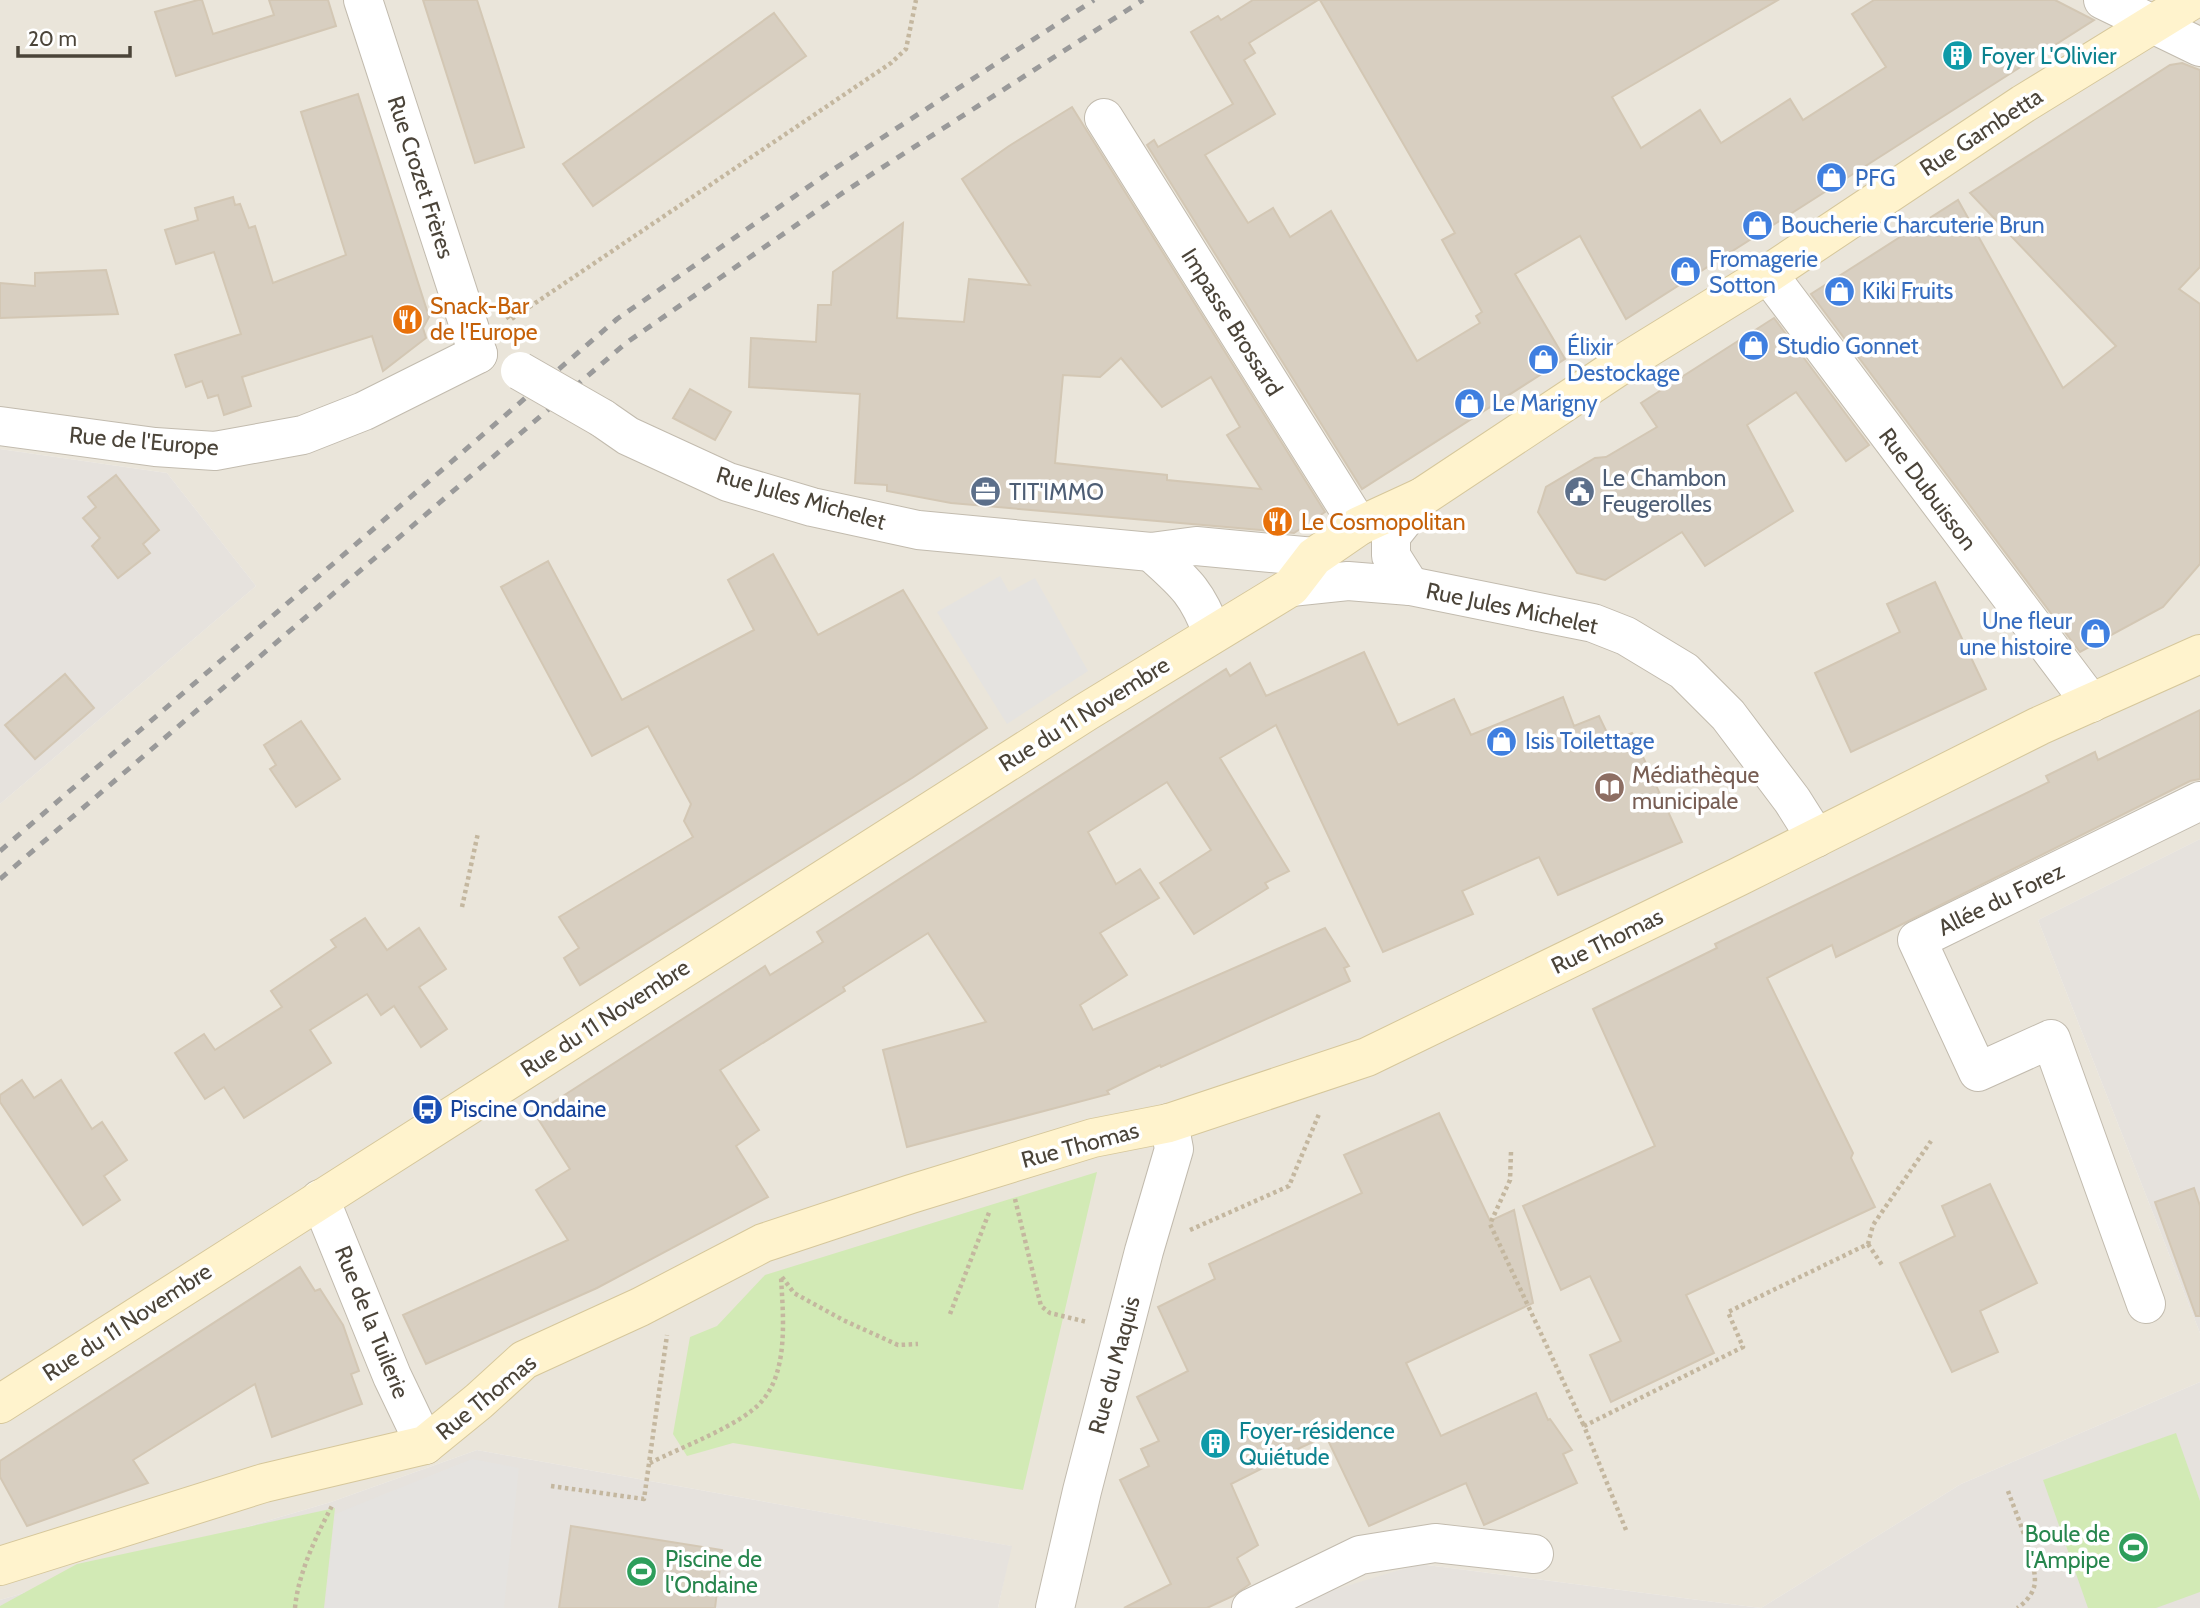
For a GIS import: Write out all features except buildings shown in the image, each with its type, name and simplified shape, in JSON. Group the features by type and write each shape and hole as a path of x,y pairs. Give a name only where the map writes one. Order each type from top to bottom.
{"main road":[{"name":"Rue Gambetta","path":"1212,634 1302,572 1359,526 1422,497 1630,359 1768,274 2023,104 2192,0"},
{"name":"Rue du 11 Novembre","path":"0,1404 1212,634"},
{"name":"Rue Thomas","path":"0,1566 264,1483 425,1445 524,1360 640,1307 763,1243 1093,1138 1170,1123 1367,1057 2039,726 2200,654"}],"street":[{"name":"Rue Crozet Frères","path":"363,0 478,354"},
{"path":"2102,0 2200,47"},
{"name":"Impasse Brossard","path":"1104,118 1359,526"},
{"name":"Rue Dubuisson","path":"1768,274 2091,703"},
{"name":"Rue Jules Michelet","path":"478,354 520,371 628,436 728,482 813,506 918,530 1151,552 1196,546 1348,581 1410,586 1593,623 1626,636 1684,671 1728,715 1792,800 1816,838"},
{"name":"Rue de l'Europe","path":"0,426 155,447 215,451 303,435 364,411 478,354"},
{"name":"Rue Jules Michelet","path":"1410,586 1391,556 1391,536 1422,497"},
{"path":"1151,552 1191,589 1205,614 1212,634"},
{"path":"2150,676 2200,633"},
{"name":"Allée du Forez","path":"2146,1304 2051,1039 1978,1072 1917,940 2200,801"},
{"name":"Rue du Maquis","path":"1055,1608 1123,1331 1174,1149 1170,1123"},
{"name":"Rue de la Tuilerie","path":"320,1199 392,1376 425,1445"},
{"path":"1251,1608 1360,1555 1435,1543 1534,1555"}],"path":[{"path":"461,300 488,292 510,320 891,63 906,48 916,0"},
{"path":"462,907 478,833"},
{"path":"1882,1265 1868,1244 1873,1225 1931,1141"},
{"path":"1511,1152 1510,1180 1490,1224 1584,1426 1626,1530"},
{"path":"950,1314 1007,1164"},
{"path":"1007,1164 1041,1306 1050,1313 1123,1331"},
{"path":"763,1243 794,1293 843,1320 898,1345 918,1344"},
{"path":"1584,1426 1743,1347 1728,1312 1868,1244"},
{"path":"649,1463 735,1421 762,1402 774,1381 781,1349 782,1277"},
{"path":"551,1486 644,1499 673,1289"},
{"path":"295,1608 296,1594 320,1528 356,1463"},
{"path":"2008,1491 2030,1552 2035,1586 2024,1605 2017,1608"}],"shaded area":[{"path":"0,0 2200,0 2200,839 2038,920 2200,1333 2200,1382 1961,1484 1761,1608 1419,1564 1282,1608 998,1608 1011,1546 477,1450 331,1502 0,1600 0,804 256,586 167,473 0,449"},
{"path":"0,449 167,473 256,586 0,804"},
{"path":"1000,576 1009,592 1035,578 1088,671 1007,724 937,612"},
{"path":"2200,839 2200,1333 2038,920"},
{"path":"2200,1382 2200,1608 1761,1608 1961,1484"},
{"path":"477,1450 1012,1546 998,1608 0,1608 0,1600 331,1502"},
{"path":"472,1459 519,1468 504,1608 325,1608 335,1514"},
{"path":"1419,1564 1761,1608 1282,1608"}],"green space":[{"path":"1097,1172 1023,1490 733,1443 687,1456 673,1434 690,1337 717,1326 765,1275"},
{"name":"Boule de l'Ampipe","path":"2176,1433 2200,1501 2200,1592 2156,1608 2088,1608 2043,1480"},
{"path":"335,1508 324,1608 0,1608 77,1564"}],"railway":[{"path":"0,851 617,319 834,169 1094,0"},
{"path":"0,879 626,343 844,192 1143,0"}],"place":[{"name":"Foyer L'Olivier","path":"1958,56"},
{"name":"PFG","path":"1832,178"},
{"name":"Boucherie Charcuterie Brun","path":"1758,225"},
{"name":"Fromagerie Sotton","path":"1686,272"},
{"name":"Kiki Fruits","path":"1839,291"},
{"name":"Snack-Bar de l'Europe","path":"407,319"},
{"name":"Studio Gonnet","path":"1754,346"},
{"name":"Élixir Destockage","path":"1544,360"},
{"name":"Le Marigny","path":"1469,403"},
{"name":"Le Chambon Feugerolles","path":"1579,491"},
{"name":"TIT'IMMO","path":"986,492"},
{"name":"Le Cosmopolitan","path":"1278,522"},
{"name":"Une fleur une histoire","path":"2095,634"},
{"name":"Isis Toilettage","path":"1502,741"},
{"name":"Médiathèque municipale","path":"1609,788"},
{"name":"Piscine Ondaine","path":"427,1109"},
{"name":"Foyer-résidence Quiétude","path":"1216,1444"},
{"name":"Boule de l'Ampipe","path":"2133,1547"},
{"name":"Piscine de l'Ondaine","path":"642,1572"}]}
